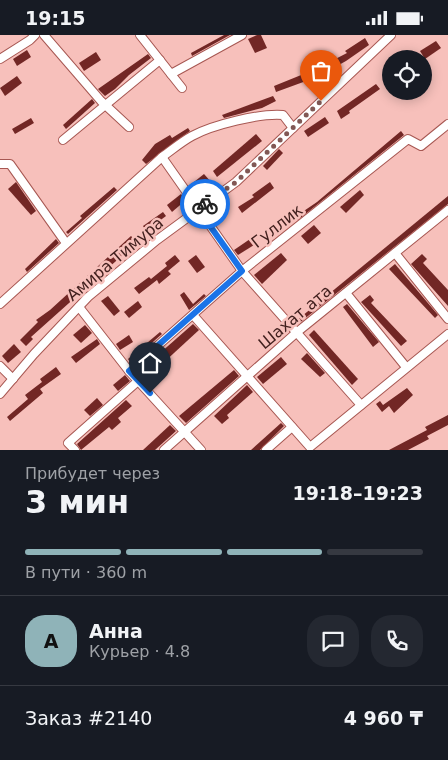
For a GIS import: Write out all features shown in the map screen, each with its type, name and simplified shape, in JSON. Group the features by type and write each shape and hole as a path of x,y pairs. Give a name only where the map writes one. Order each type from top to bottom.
{"street":[{"path":"0,59 30,40 34,35"},
{"path":"44,35 106,105 129,127"},
{"path":"140,35 182,88"},
{"path":"171,74 242,35"},
{"name":"Амира Тимура","path":"0,394 79,307 157,240 236,182 391,35"},
{"path":"63,140 160,60"},
{"path":"0,304 162,157 192,136 251,117 284,115 293,128"},
{"name":"Гуллик","path":"129,371 242,271 408,139 421,146 448,124"},
{"path":"162,157 242,271 361,405"},
{"path":"0,164 10,164 66,243"},
{"name":"Шахат ата","path":"164,450 296,333 448,210"},
{"path":"395,253 448,319"},
{"path":"346,293 406,367"},
{"path":"79,307 129,371 201,450"},
{"path":"193,315 310,447 448,334"},
{"path":"0,366 13,379"},
{"path":"75,450 68,443 138,381"},
{"path":"266,450 292,427"}],"building":[{"path":"224,35 230,35 192,56 191,53"},
{"path":"261,35 267,48 255,53 248,39"},
{"path":"365,38 369,45 346,61 317,77 276,92 274,86 316,69 347,53 345,51"},
{"path":"436,41 441,48 432,54 432,50 422,50"},
{"path":"27,50 31,57 17,66 13,59"},
{"path":"96,52 101,60 84,71 79,63"},
{"path":"148,54 151,58 105,96 98,89"},
{"path":"17,76 22,83 5,96 0,88"},
{"path":"376,84 380,89 341,119 337,111"},
{"path":"273,96 276,101 262,108 224,118 222,115"},
{"path":"92,99 95,103 66,129 63,125"},
{"path":"325,117 329,123 308,137 304,131"},
{"path":"31,118 34,123 15,134 12,129"},
{"path":"188,128 190,131 146,164 142,160 155,144 170,135 172,138"},
{"path":"401,131 404,135 298,220 295,217 317,202"},
{"path":"256,134 262,141 217,177 213,171"},
{"path":"279,149 283,153 267,170 263,166"},
{"path":"204,174 211,182 196,194 189,186"},
{"path":"16,182 36,211 31,215 8,189"},
{"path":"270,182 274,188 242,213 238,207 254,197 252,195"},
{"path":"114,187 117,190 68,234 66,232 82,218 80,216"},
{"path":"360,190 364,195 346,213 340,207"},
{"path":"181,194 186,200 172,212 167,205"},
{"path":"448,196 448,204 298,324 296,321"},
{"path":"163,212 166,216 146,231 143,226"},
{"path":"314,225 321,233 308,244 301,236"},
{"path":"131,236 136,241 123,250 125,253 31,337 33,339 26,346 20,340 38,322 36,320 50,310"},
{"path":"253,237 257,243 238,255 234,250"},
{"path":"56,239 59,243 27,272 25,269"},
{"path":"281,253 287,260 262,284 254,275"},
{"path":"422,254 427,259 423,263 448,290 448,306 411,264"},
{"path":"175,255 180,261 168,271 171,274 159,284 157,280 139,294 134,288 149,277 151,279 167,266 165,263"},
{"path":"196,255 205,267 197,273 188,261"},
{"path":"395,264 438,315 435,318 389,269"},
{"path":"184,292 193,304 204,294 206,296 189,310 180,295"},
{"path":"370,295 374,300 371,303 407,341 401,346 361,302"},
{"path":"108,296 120,311 114,316 101,301"},
{"path":"138,301 142,307 129,318 124,312"},
{"path":"347,304 379,342 373,347 343,307"},
{"path":"193,324 199,330 149,376 143,368"},
{"path":"85,325 92,333 81,343 73,335"},
{"path":"314,330 358,379 352,385 309,335"},
{"path":"160,332 162,334 130,362 128,359"},
{"path":"129,335 133,342 120,350 116,344"},
{"path":"97,339 100,344 76,363 71,357"},
{"path":"14,344 21,352 8,363 2,356"},
{"path":"307,353 325,373 320,377 301,359"},
{"path":"281,357 287,364 263,384 257,377"},
{"path":"56,367 61,374 40,389 43,393 10,421 7,417 28,399 25,395 42,382 40,379"},
{"path":"234,370 239,376 186,423 179,416"},
{"path":"125,375 130,381 118,391 113,385"},
{"path":"247,385 253,392 227,415 229,418 222,424 214,416"},
{"path":"407,388 413,395 394,413 389,406 382,412 376,404 380,401 383,405"},
{"path":"97,398 103,405 90,416 84,410"},
{"path":"126,400 132,406 118,418 121,422 112,430 109,427 81,450 77,444"},
{"path":"448,415 448,425 427,436 429,439 408,450 389,450 427,430 425,427"},
{"path":"281,423 284,426 260,450 251,450"},
{"path":"170,425 176,431 155,450 143,450"}],"way so far":[{"path":"205,204 236,182 321,101"}],"route":[{"path":"150,393 129,371 242,271 198,209 205,204"}]}
